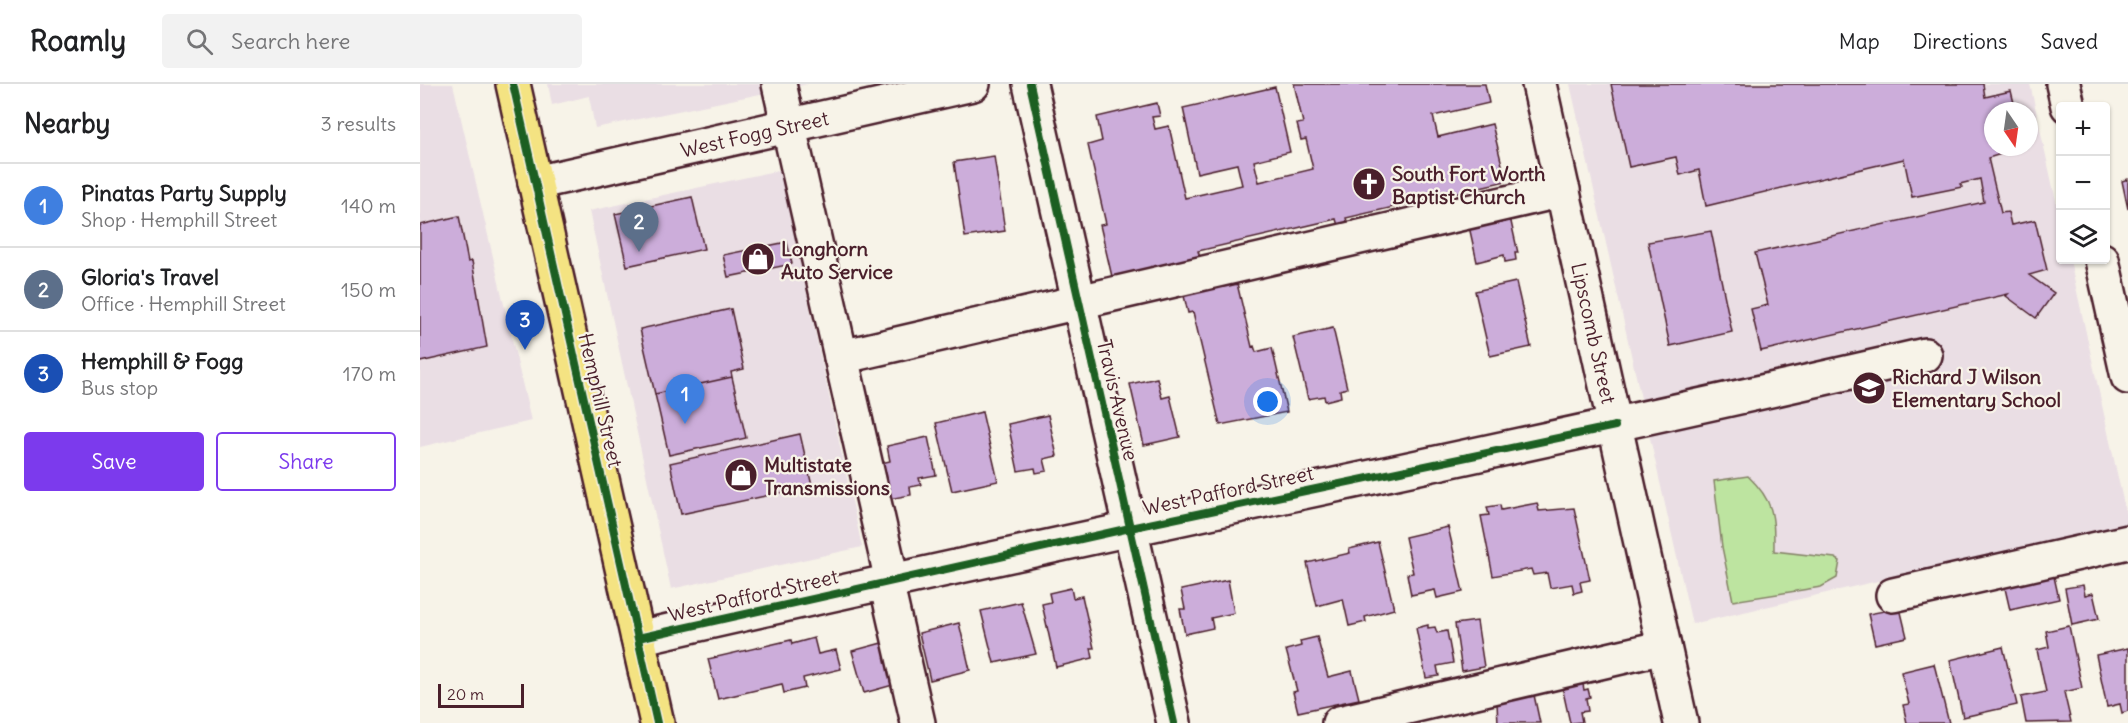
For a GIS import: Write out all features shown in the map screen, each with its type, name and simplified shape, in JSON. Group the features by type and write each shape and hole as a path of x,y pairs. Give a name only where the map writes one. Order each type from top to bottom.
{"main road":[{"name":"Hemphill Street","path":"513,84 657,723"}],"street":[{"path":"779,84 841,357 918,723"},
{"name":"West Fogg Street","path":"535,183 973,84"},
{"name":"Travis Avenue","path":"1030,84 1174,723"},
{"name":"Lipscomb Street","path":"1539,84 1681,723"},
{"path":"2062,84 2067,102"},
{"path":"841,357 1563,190"},
{"path":"2104,264 2120,306 2128,377"},
{"name":"West Pafford Street","path":"638,638 1130,528 1615,426 1925,355"},
{"path":"1893,595 2128,542"},
{"path":"1339,723 1664,647"}],"shaded area":[{"path":"420,84 453,84 531,421 420,447"},
{"path":"548,84 808,84 595,128 589,96 552,105"},
{"name":"Richard J Wilson Elementary School","path":"1570,84 2030,84 2034,102 1984,102 1984,156 2038,156 2038,120 2056,201 2056,264 2071,264 2128,523 1692,624"},
{"path":"780,170 862,547 671,589 589,211"}],"green space":[{"path":"1748,476 1763,493 1771,509 1774,551 1835,558 1840,561 1837,578 1821,587 1733,601 1722,547 1714,481"}],"building":[{"name":"South Fort Worth Baptist Church","path":"1294,84 1485,84 1489,103 1433,116 1438,137 1492,124 1506,181 1346,218 1348,224 1338,226 1336,219 1198,251 1201,261 1113,281 1100,225 1106,224 1088,145 1102,141 1097,117 1157,103 1160,116 1152,117 1155,129 1169,126 1185,198 1242,185 1237,164 1197,173 1183,108 1275,87 1290,152 1254,161 1259,182 1313,169 1306,139 1301,140 1297,124 1303,123"},
{"path":"1611,84 1983,84 1985,97 2011,91 2014,102 1984,102 1984,156 1995,156 1988,158 2001,213 2008,212 2011,225 2035,220 2047,270 2029,275 2054,293 2036,318 2006,296 2008,294 1761,351 1751,309 1768,305 1755,253 1984,202 1980,179 1960,184 1962,187 1912,197 1904,159 1706,206 1699,170 1680,175 1676,157 1629,167"},
{"path":"994,156 1005,231 965,237 954,162"},
{"path":"2128,179 2128,209 2122,181"},
{"path":"692,197 704,249 627,266 615,214"},
{"path":"1509,213 1518,253 1515,253 1516,260 1505,262 1504,255 1477,262 1468,222"},
{"path":"459,216 468,262 472,261 487,347 420,362 420,225"},
{"path":"1711,231 1732,332 1670,346 1648,242"},
{"name":"Longhorn Auto Service","path":"787,242 792,264 728,277 723,255"},
{"path":"1235,275 1252,347 1254,346 1256,352 1272,348 1287,412 1220,425 1193,312 1188,313 1182,287"},
{"path":"1516,282 1531,347 1490,356 1475,291"},
{"path":"731,309 744,369 731,372 732,377 655,394 640,329"},
{"path":"1333,328 1347,388 1340,390 1341,397 1325,401 1324,396 1308,399 1293,337"},
{"path":"732,377 746,438 669,455 655,394"},
{"path":"1157,378 1162,398 1170,396 1180,437 1144,445 1130,384"},
{"path":"982,412 998,481 952,491 936,423"},
{"path":"1048,415 1057,456 1044,459 1047,471 1036,473 1035,468 1018,471 1008,424"},
{"name":"Multistate Transmissions","path":"800,434 812,486 681,514 670,463"},
{"path":"928,437 936,475 919,478 921,485 910,487 911,495 889,499 881,463 890,461 887,446"},
{"path":"1537,503 1539,511 1574,508 1590,580 1580,582 1582,591 1574,593 1572,584 1550,588 1547,573 1533,575 1531,569 1493,576 1481,516 1489,515 1487,507 1500,505 1501,510"},
{"path":"1448,527 1463,592 1437,598 1435,590 1411,595 1407,574 1413,573 1405,537"},
{"path":"1378,542 1394,609 1365,617 1366,622 1349,626 1343,599 1317,606 1307,563 1350,553 1349,549"},
{"path":"2053,572 2059,599 2010,610 2004,584"},
{"path":"1228,580 1234,613 1211,618 1213,628 1185,634 1180,609 1185,609 1181,590"},
{"path":"2083,585 2085,595 2093,593 2099,619 2072,625 2065,588"},
{"path":"1071,588 1073,598 1082,596 1094,648 1091,648 1093,658 1056,667 1042,604 1051,602 1049,593"},
{"path":"1021,602 1036,654 994,663 981,611"},
{"path":"1900,608 1907,637 1875,644 1868,614"},
{"path":"1477,621 1484,667 1462,671 1455,624"},
{"path":"959,623 970,670 930,680 919,633"},
{"path":"1428,625 1428,628 1435,627 1437,633 1447,631 1453,663 1437,666 1439,676 1426,678 1416,628"},
{"path":"2069,626 2082,688 2064,692 2071,722 2026,723 2021,697 2046,692 2037,650 2049,647 2046,631"},
{"path":"1317,637 1328,677 1352,671 1359,699 1298,712 1293,692 1297,691 1286,650 1301,646 1300,641"},
{"path":"814,638 818,654 836,650 841,669 803,678 805,688 784,693 782,684 718,699 708,659 791,640 792,644"},
{"path":"882,643 893,685 864,693 852,651"},
{"path":"2003,647 2017,705 1963,717 1950,660"},
{"path":"2128,648 2128,711 2122,713 2120,704 2107,707 2096,655"},
{"path":"1934,664 1949,723 1907,723 1903,705 1909,704 1901,672"},
{"path":"1582,678 1584,690 1588,689 1590,697 1586,698 1588,711 1580,712 1582,722 1570,723 1561,682"},
{"path":"1534,695 1540,723 1498,723 1497,703"}],"cycle path":[{"path":"513,84 657,723"},
{"path":"1030,84 1174,723"},
{"path":"638,638 1130,528 1615,426"}],"place":[{"name":"South Fort Worth Baptist Church","path":"1369,184"},
{"name":"Gloria's Travel","path":"639,252"},
{"name":"Longhorn Auto Service","path":"758,259"},
{"name":"Hemphill & Fogg","path":"525,350"},
{"name":"Richard J Wilson Elementary School","path":"1869,388"},
{"name":"Pinatas Party Supply","path":"685,424"},
{"name":"Multistate Transmissions","path":"741,475"}]}
